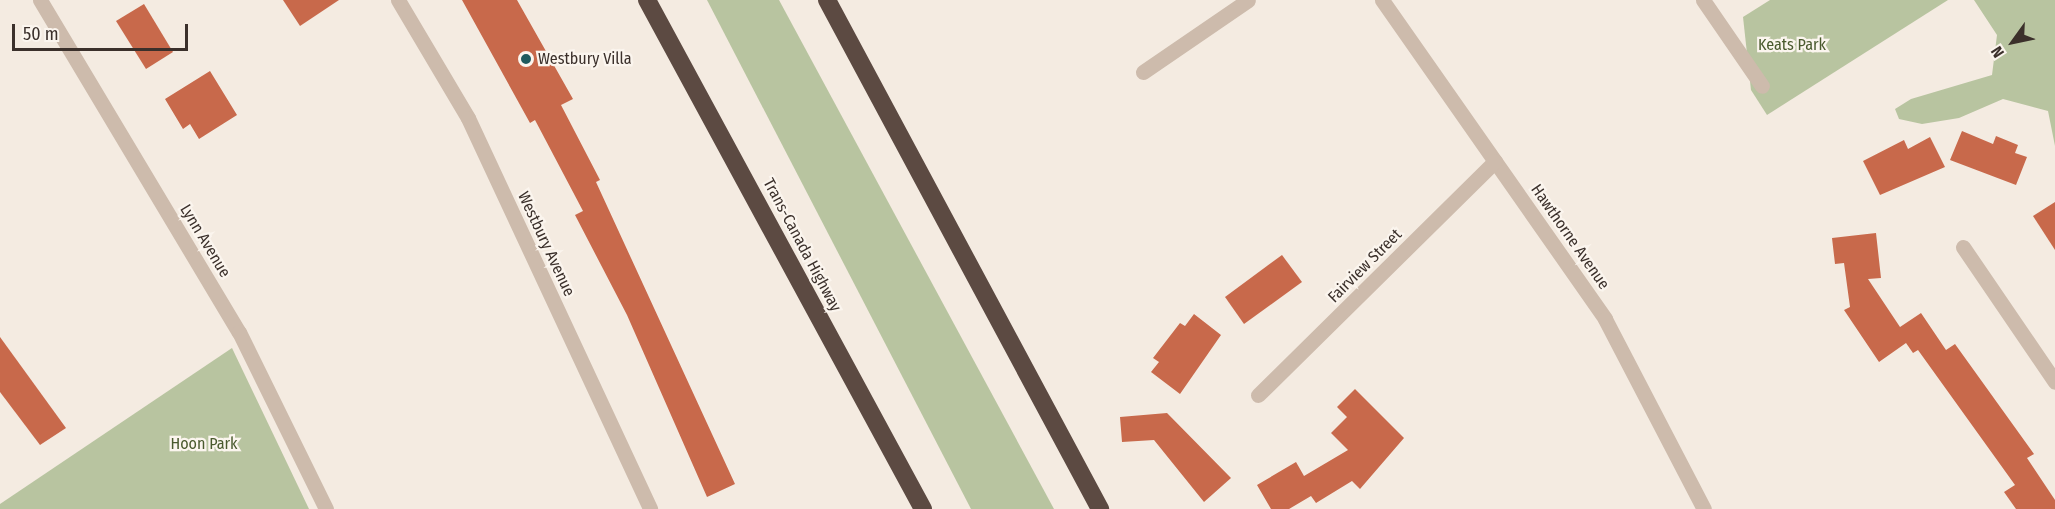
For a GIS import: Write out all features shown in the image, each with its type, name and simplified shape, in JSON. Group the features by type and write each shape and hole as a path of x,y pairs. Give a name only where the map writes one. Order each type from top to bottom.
{"highway":[{"name":"Trans-Canada Highway","path":"647,0 922,509"},
{"path":"827,0 1100,509"}],"street":[{"name":"Lynn Avenue","path":"40,0 239,332 326,509"},
{"name":"Westbury Avenue","path":"398,0 468,118 650,509"},
{"path":"1143,72 1248,0"},
{"name":"Hawthorne Avenue","path":"1382,0 1605,319 1704,509"},
{"path":"1703,0 1762,86"},
{"name":"Fairview Street","path":"1258,395 1495,161"},
{"path":"1963,247 2055,382"}],"green space":[{"path":"707,0 779,0 1054,509 971,509"},
{"name":"Keats Park","path":"1770,0 1948,0 1767,115 1751,90 1743,17"},
{"path":"1974,0 2055,0 2055,146 2048,111 2003,99 1959,118 1922,124 1899,119 1895,109 1911,99 1992,75 1997,35"},
{"name":"Hoon Park","path":"232,348 309,509 0,509 0,504"}],"building":[{"path":"283,0 339,0 300,26"},
{"path":"462,0 517,0 573,99 561,105 600,180 596,182 735,484 707,497 627,315 575,215 583,211 535,120 530,123"},
{"path":"144,4 173,52 146,69 116,21"},
{"path":"210,71 237,115 199,139 190,124 183,129 165,99"},
{"path":"1962,131 1993,144 1996,136 2018,145 2015,153 2027,157 2016,185 1950,160"},
{"path":"1930,137 1945,167 1880,195 1863,161 1904,140 1908,149"},
{"path":"2055,202 2055,250 2033,216"},
{"path":"1876,233 1881,278 1868,279 1900,327 1921,313 1946,350 1955,344 2034,454 2027,458 2055,500 2055,509 2016,509 2004,492 2015,485 1918,350 1913,353 1906,343 1879,362 1844,310 1850,307 1844,263 1835,264 1832,238"},
{"path":"1282,255 1302,282 1244,324 1225,297"},
{"path":"1194,314 1221,335 1180,394 1151,372 1159,362 1153,358 1180,323 1185,326"},
{"path":"0,337 66,428 40,445 0,392"},
{"path":"1355,389 1404,438 1360,489 1352,481 1316,503 1311,496 1289,509 1271,509 1257,485 1296,462 1304,476 1348,450 1331,433 1347,417 1337,407"},
{"path":"1167,413 1231,478 1204,502 1154,440 1122,442 1120,417"}],"place":[{"name":"Westbury Villa","path":"526,59"}]}
